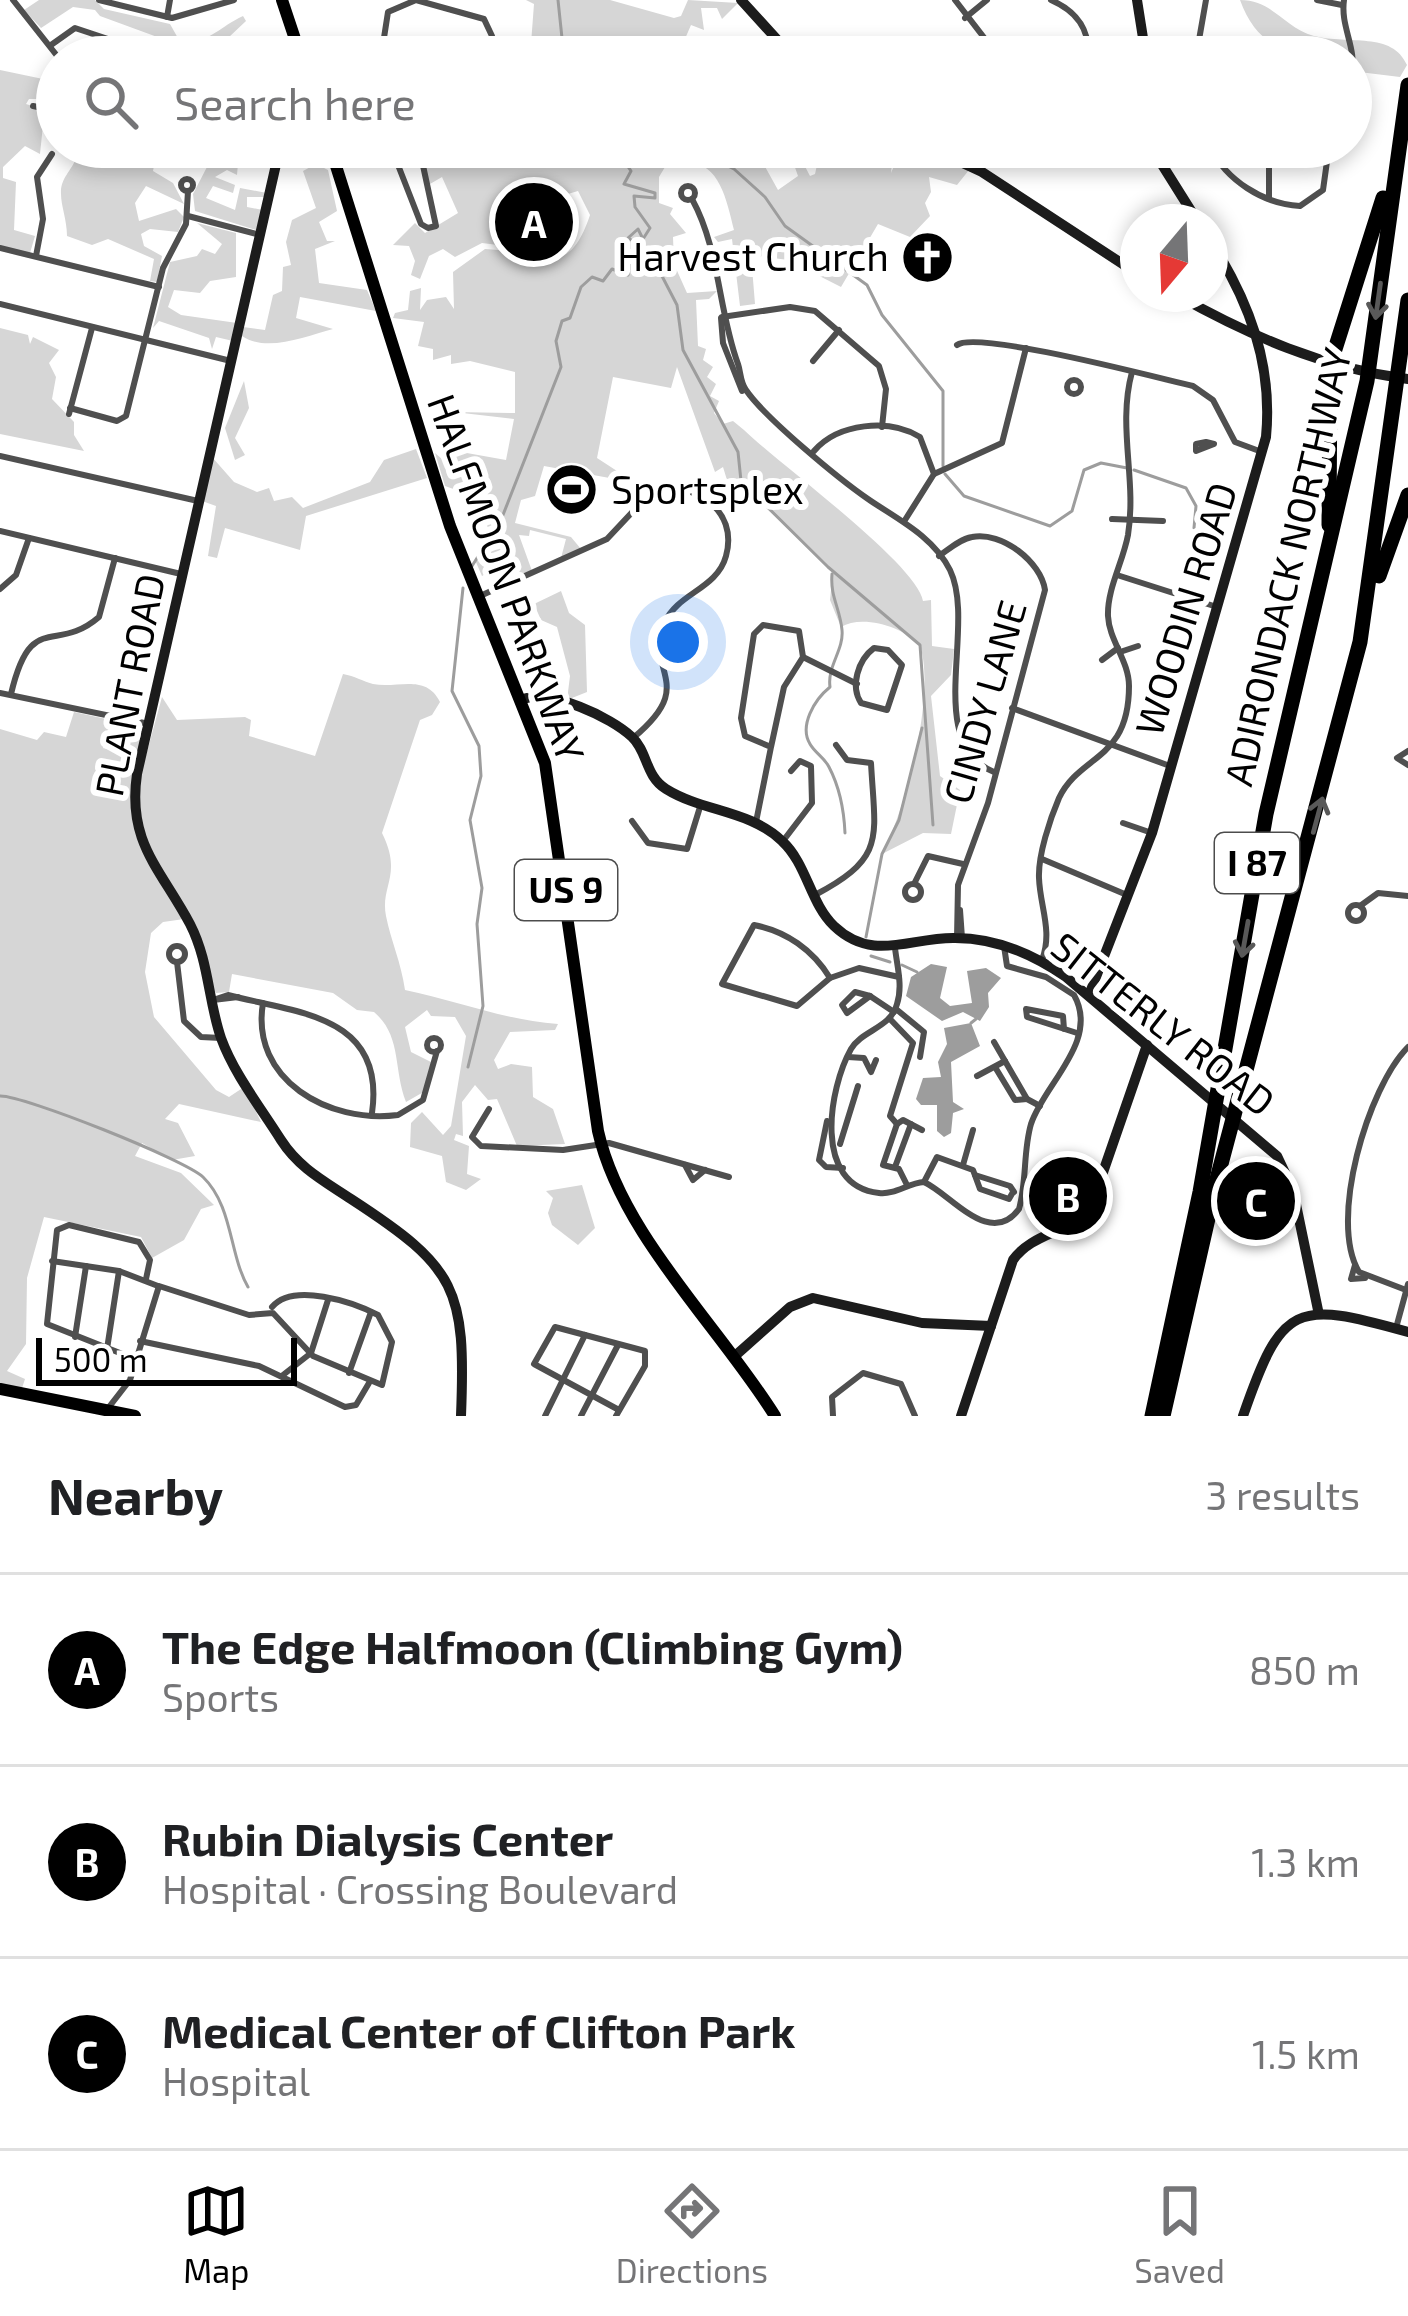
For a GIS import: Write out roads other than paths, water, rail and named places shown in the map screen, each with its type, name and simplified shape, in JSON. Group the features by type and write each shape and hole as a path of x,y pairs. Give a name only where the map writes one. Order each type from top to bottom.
{"highway":[{"path":"1328,559 1330,364 1371,246 1406,93"},
{"name":"ADIRONDACK NORTHWAY","path":"1152,1416 1200,1192 1266,814 1366,381 1406,93"},
{"name":"ADIRONDACK NORTHWAY","path":"1163,1416 1216,1179 1360,642 1408,300"},
{"path":"1360,642 1408,495"}],"main road":[{"path":"282,0 294,36"},
{"name":"HALFMOON PARKWAY","path":"337,168 477,598 523,699 554,810 601,1145 632,1218 736,1355 775,1416"},
{"path":"0,1389 135,1416"}],"street":[{"path":"13,0 43,36"},
{"path":"99,0 167,17 234,0"},
{"path":"167,17 170,0"},
{"path":"384,36 388,13 416,0 484,19 492,36"},
{"path":"741,0 774,36"},
{"path":"955,0 980,36"},
{"path":"964,18 987,0"},
{"path":"1051,0 1078,18 1083,36"},
{"path":"1137,0 1143,36"},
{"path":"1200,36 1206,0"},
{"path":"1317,0 1343,3 1351,36"},
{"path":"64,36 75,28 99,36"},
{"path":"36,256 43,219 37,177 43,168"},
{"name":"PLANT ROAD","path":"275,168 134,792 136,830 196,938 221,1038 301,1165 396,1228 445,1274 457,1314 461,1416"},
{"path":"400,168 421,224 428,228 436,226 437,217 421,168"},
{"path":"973,168 1120,262"},
{"path":"1164,168 1187,204"},
{"path":"1224,168 1269,200 1310,204 1327,183 1328,168"},
{"path":"1269,168 1269,200"},
{"path":"406,180 422,177"},
{"path":"92,328 69,411 122,420 159,287 188,216 188,191"},
{"path":"692,199 709,234 729,352 742,389 869,500 905,520 951,572 956,599 954,689 963,734 971,758 994,772"},
{"path":"188,216 260,235"},
{"path":"0,248 159,287"},
{"name":"WOODIN ROAD","path":"1089,995 1152,833 1263,452 1268,407 1262,356 1251,319 1228,275"},
{"path":"0,304 231,361"},
{"path":"722,315 797,306 811,309 883,372 882,427"},
{"path":"1209,312 1277,346 1357,372 1408,380"},
{"path":"1239,328 1251,319"},
{"path":"813,361 839,330"},
{"path":"957,345 970,339 1026,348 1204,392 1232,439 1263,452"},
{"path":"1262,356 1266,346 1277,346"},
{"path":"905,520 934,474 1002,443 1026,348"},
{"path":"1077,376 1080,361"},
{"path":"1042,960 1048,940 1039,880 1064,790 1114,745 1129,688 1108,612 1130,519 1132,474 1124,418 1132,372"},
{"path":"814,454 846,429 882,427 920,437 934,474"},
{"path":"1214,444 1232,439"},
{"path":"0,456 198,501"},
{"path":"477,598 599,544 653,490 682,488 711,501 726,526 726,558 710,582 666,620 661,640 669,681 666,702 633,738"},
{"path":"1112,519 1163,520"},
{"path":"0,531 181,574"},
{"name":"CINDY LANE","path":"939,556 971,537 983,537 1030,559 1042,575 1044,596 963,863 957,889 959,938"},
{"path":"0,590 16,575 29,538"},
{"path":"10,694 21,659 34,641 89,625 99,617 115,558"},
{"path":"1117,575 1217,607"},
{"path":"756,822 782,694 803,657 799,632 763,625 756,629 740,722 745,736 771,747"},
{"path":"1120,652 1138,646"},
{"path":"874,648 886,649 902,663 889,709 859,702 856,684 863,658 874,648"},
{"path":"803,657 856,684"},
{"path":"0,692 149,724"},
{"name":"SITTERLY ROAD","path":"523,699 547,696 633,738 656,781 783,837 827,919 845,936 872,947 959,938 1004,946 1042,960 1089,995 1267,1144 1288,1178 1318,1310"},
{"path":"1012,708 1170,766"},
{"path":"815,895 859,869 871,851 872,764 850,761 836,745"},
{"path":"1407,748 1397,758 1408,765"},
{"path":"783,837 812,803 814,774 804,761 790,772"},
{"path":"632,821 648,842 687,849 701,803"},
{"path":"1123,823 1152,833"},
{"path":"914,884 928,856 963,863"},
{"path":"1042,859 1127,895"},
{"path":"1360,906 1378,893 1408,896"},
{"path":"830,978 792,940 754,925 722,984 797,1006 830,978 860,968 899,977"},
{"path":"830,1117 831,1145 843,1168 876,1193 924,1182 969,1215 995,1223 1016,1213 1023,1195 1030,1132 1040,1106 1060,1079 1077,1032 1071,994 1046,977 1007,966 1004,946"},
{"path":"843,1168 826,1167 818,1158 848,1057 857,1041 893,1013 899,977 895,948"},
{"path":"177,962 184,1021 201,1036 221,1038"},
{"path":"870,996 924,1032 920,1057"},
{"path":"213,1000 238,998 322,1017 348,1034 367,1062 372,1114"},
{"path":"263,1003 263,1044 290,1087 314,1101 398,1115 423,1100 437,1051"},
{"path":"1064,1029 1065,1017 1026,1009 1027,1017 1064,1029 1077,1032"},
{"path":"893,1013 914,1043 890,1118 897,1124"},
{"path":"994,1042 1027,1099 1040,1106"},
{"path":"962,1416 1020,1250 1072,1224 1091,1207 1147,1045"},
{"path":"1243,1416 1270,1342 1318,1310 1402,1330 1407,1287 1365,1278 1355,1265 1347,1238 1348,1195 1384,1079 1408,1047"},
{"path":"848,1057 865,1059 870,1072 876,1060"},
{"path":"977,1076 1005,1061"},
{"path":"995,1067 1015,1100 1027,1099"},
{"path":"838,1087 857,1089 840,1144"},
{"path":"489,1109 472,1137 481,1147 534,1150 601,1145 729,1177"},
{"path":"907,1185 895,1167 883,1164 897,1124 902,1120 922,1130"},
{"path":"895,1167 911,1124"},
{"path":"963,1165 973,1130"},
{"path":"924,1182 934,1158 963,1165 1023,1195"},
{"path":"135,1360 46,1321 57,1230 69,1225 139,1242 150,1260 146,1279"},
{"path":"52,1261 119,1271 249,1315 273,1313 311,1354 381,1387 390,1369 392,1342 387,1323 371,1312 328,1300 287,1296 272,1306"},
{"path":"75,1337 86,1265"},
{"path":"107,1348 119,1271"},
{"path":"107,1413 130,1380 159,1286"},
{"path":"736,1355 790,1307 813,1298 922,1323 991,1326"},
{"path":"283,1375 311,1354 328,1300"},
{"path":"350,1372 371,1312"},
{"path":"555,1327 619,1344 642,1349 647,1358 618,1413 536,1366 534,1359 555,1327"},
{"path":"545,1416 585,1335"},
{"path":"140,1340 283,1375 335,1405 355,1405 369,1383"},
{"path":"581,1416 619,1344"},
{"path":"833,1416 834,1393 862,1373 906,1388 915,1416"},
{"path":"331,1416 335,1405"}],"waterway":[{"path":"558,0 562,36"},
{"path":"629,168 624,184 655,193 655,198 634,196 635,207 650,228 643,239 638,229 628,238 649,251 677,305 683,350 738,452 741,481 828,567 920,645 933,825"},
{"path":"732,168 765,197 785,226 867,285 882,315 943,391 943,466"},
{"path":"472,566 501,520 561,367 556,341 581,287 592,277 603,281 612,269 628,275 632,259 649,253"},
{"path":"945,474 964,496 1050,526 1072,511 1084,470 1101,463 1127,468"},
{"path":"1134,470 1186,488 1196,506 1194,528"},
{"path":"832,574 842,637 830,687 814,706 806,729 810,744 836,783 845,833"},
{"path":"463,588 452,691 479,746 481,776 470,820 482,888 477,924 483,1006 468,1067"},
{"path":"866,937 882,854 899,820 922,728"},
{"path":"871,956 890,962"},
{"path":"902,965 917,972"},
{"path":"971,1023 976,1019"},
{"path":"0,1096 104,1130 203,1177 220,1202 248,1287"}],"place":[{"name":"The Edge Halfmoon (Climbing Gym)","path":"534,222"},
{"name":"Harvest Church","path":"928,257"},
{"name":"Sportsplex","path":"572,490"},
{"name":"Rubin Dialysis Center","path":"1068,1196"},
{"name":"Medical Center of Clifton Park","path":"1256,1201"}]}
